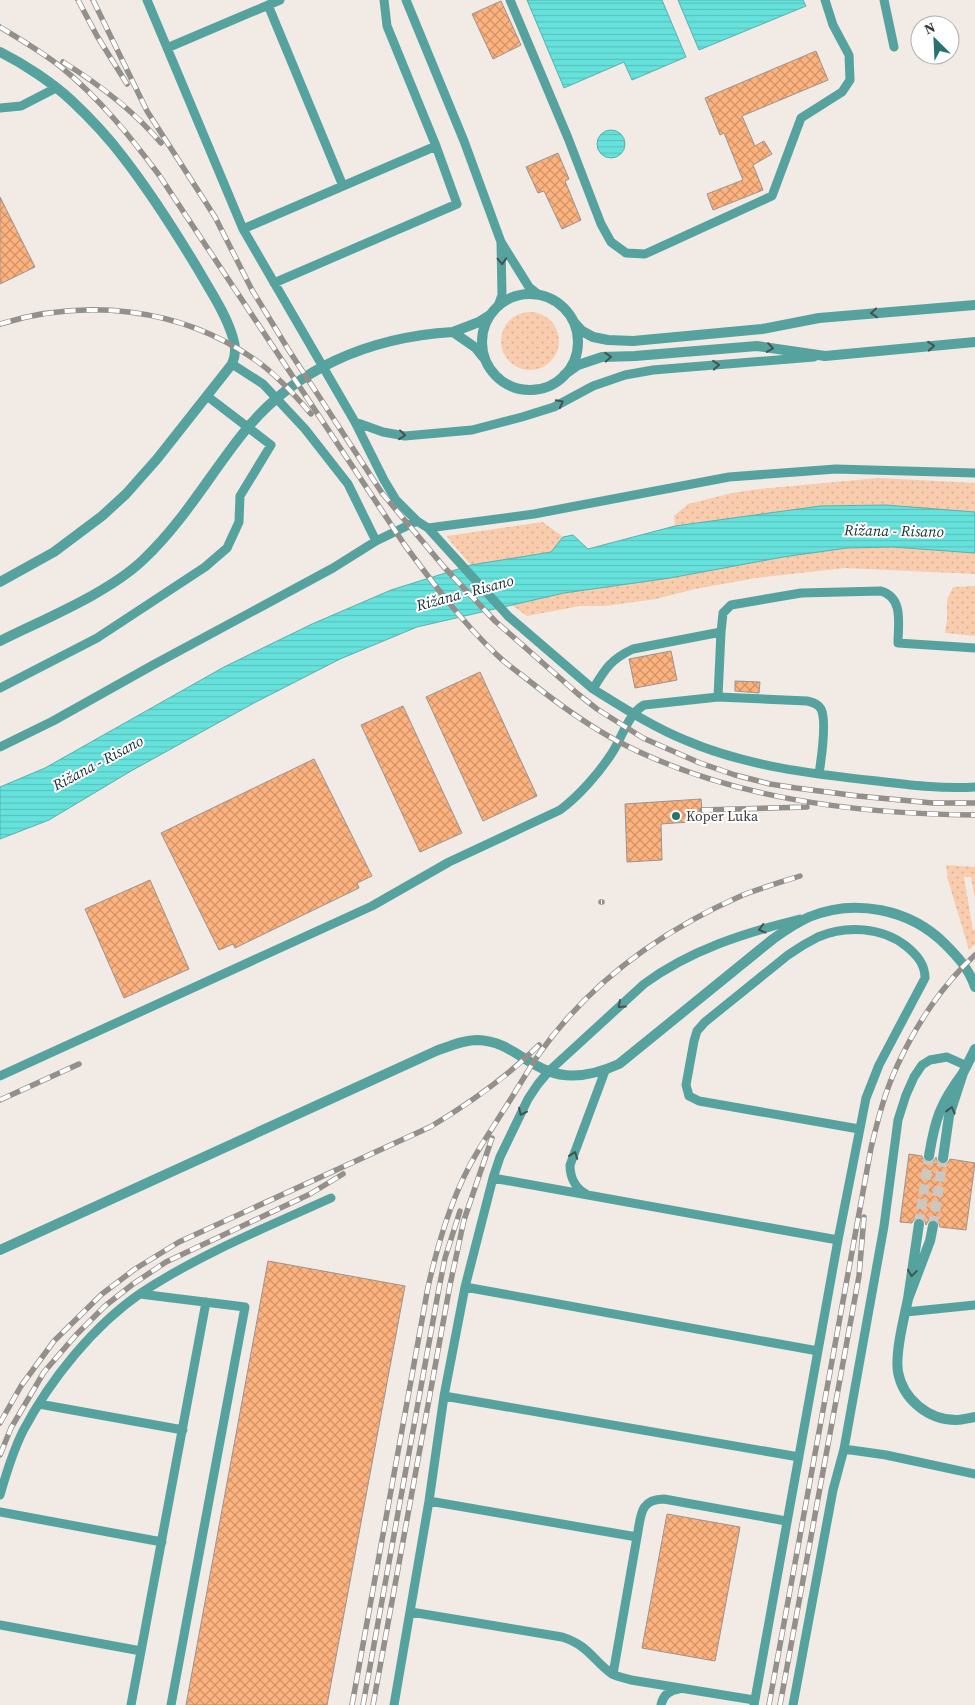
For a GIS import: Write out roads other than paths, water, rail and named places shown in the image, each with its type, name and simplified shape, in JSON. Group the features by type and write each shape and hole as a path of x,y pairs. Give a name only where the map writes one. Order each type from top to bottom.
{"street":[{"path":"0,52 35,73 71,100 98,127 123,157 165,215 220,306 235,347 232,364 157,459 126,494 95,521 54,552 0,582"},
{"path":"486,361 482,348 482,334 491,314 507,300 528,294 549,298 559,304 582,331 593,337 633,341 762,329 819,318 975,305"},
{"path":"0,641 88,597 142,560 165,538 183,516 240,436 257,416 292,385 336,360 361,349 409,336 450,332 479,322 491,314"},
{"path":"564,376 573,365 576,354 577,332 573,321"},
{"path":"450,332 476,348 492,372 502,382 514,388 528,390 541,389 554,384 578,365 602,356 635,356 757,346 825,356 975,342"},
{"path":"0,1250 436,1051 461,1042 476,1040 490,1042 510,1049 548,1071 575,1075 605,1071 625,1060 773,939 790,927 810,917 832,910 869,908 887,911 922,926 945,944 965,965 975,987"},
{"path":"943,1158 949,1116 965,1069 975,1049"},
{"path":"929,1156 933,1130 938,1115 947,1095 965,1069"},
{"path":"919,1224 899,1348 898,1371 903,1388 911,1400 931,1415 943,1419 957,1420 975,1416"},
{"path":"908,1299 930,1241 933,1226"}],"lane":[{"path":"147,0 242,229 355,422 384,480 396,500 416,521 431,532 508,616 593,689 634,714 684,740 721,754 779,768 819,774 920,786 975,787"},
{"path":"168,48 280,0"},
{"path":"274,283 456,204 436,146 387,26 384,0"},
{"path":"406,0 464,142 501,242 529,287 539,295"},
{"path":"510,0 568,138 601,224 611,242 626,253 645,254 772,196 801,118 842,92 850,80 848,55 833,25 825,0"},
{"path":"884,0 894,47"},
{"path":"268,5 343,186"},
{"path":"0,108 21,106 56,88"},
{"path":"242,229 436,146"},
{"path":"498,306 502,294 501,242"},
{"path":"355,422 383,432 406,436 472,430 554,407 593,386 625,375 653,370 825,356"},
{"path":"232,364 264,384 305,429 348,484 376,541"},
{"path":"0,688 97,638 204,567 227,548 239,522 240,496 270,445 207,396"},
{"path":"431,532 729,478 836,469 975,473"},
{"path":"0,747 54,721 333,568 376,541 416,521"},
{"path":"718,697 723,613 726,608 736,603 801,593 881,591 888,593 896,602 898,610 898,643 975,648"},
{"path":"593,689 608,665 633,649 721,632"},
{"path":"0,1076 372,906 449,862 560,810 580,792 613,753 634,714 640,707 648,704 718,697 807,701 817,704 823,718 819,774"},
{"path":"394,1705 429,1501 444,1396 465,1287 500,1157 528,1100 548,1071 644,984 671,966 729,939 756,930 810,917"},
{"path":"411,1612 562,1637 582,1646 613,1674 631,1680 754,1702 858,1129 866,1098 879,1064 925,978 925,971 919,957 897,940 880,933 850,930 818,937 803,945 705,1022 697,1031 694,1041 686,1086 688,1096 699,1101 858,1129"},
{"path":"794,1705 833,1490 844,1449 884,1226 898,1120 914,1077 922,1066 930,1060 947,1058 965,1069"},
{"path":"588,1195 581,1191 572,1180 570,1165 605,1071"},
{"path":"493,1178 838,1240"},
{"path":"0,1496 23,1432 39,1404 59,1374 88,1340 118,1312 140,1294 211,1252 331,1198"},
{"path":"465,1287 818,1351"},
{"path":"140,1294 245,1307 171,1705"},
{"path":"131,1705 206,1302"},
{"path":"906,1312 975,1305"},
{"path":"444,1396 798,1457"},
{"path":"39,1404 183,1430"},
{"path":"844,1449 886,1455 975,1474"},
{"path":"613,1674 644,1506 656,1499 664,1499 786,1521"},
{"path":"429,1501 637,1537"},
{"path":"0,1512 162,1542"},
{"path":"0,1625 141,1651"},
{"path":"661,1705 664,1697 669,1692 682,1688"}],"water":[{"path":"527,0 662,0 686,57 632,80 624,62 564,88"},
{"path":"678,0 803,0 806,6 699,50"},
{"path":"611,130 621,134 625,144 621,154 611,158 601,154 597,144 601,134"},
{"name":"Rižana - Risano","path":"886,505 975,512 975,553 892,547 847,548 783,557 670,578 564,593 417,627 340,659 254,703 131,771 49,820 0,839 0,787 45,768 224,667 312,624 391,590 471,565 551,552 563,537 573,535 588,549 675,526 820,506"}],"tunnel":[{"path":"919,1224 929,1156"},
{"path":"933,1226 943,1158"}],"railway":[{"path":"78,0 97,36 127,84"},
{"path":"93,0 147,111 215,217 252,290 288,349 382,493 444,567 495,621 597,709 643,738 700,763 735,775 770,784 796,788 933,803 975,803"},
{"path":"0,27 46,56 75,79 137,146 159,175 404,544 459,615 508,665 584,721 619,742 660,761 703,777 792,799 838,806 929,814 975,815"},
{"path":"63,62 115,99 161,143"},
{"path":"0,324 32,316 65,311 131,312 163,318 195,328 225,342 254,359 277,378 311,414"},
{"path":"702,810 807,807"},
{"path":"352,1705 428,1287 445,1224 471,1163 539,1054 559,1028 605,981 630,961 685,924 743,895 800,876"},
{"path":"769,1705 871,1148 879,1116 893,1074 913,1035 941,992 975,955"},
{"path":"0,1423 21,1386 54,1341 102,1294 135,1269 179,1242 430,1127 487,1089 539,1045"},
{"path":"0,1100 79,1064"},
{"path":"373,1705 450,1285 464,1220 492,1138"},
{"path":"0,1455 11,1428 44,1372 76,1335 105,1306 166,1262 310,1194 343,1174"},
{"path":"363,1705 439,1288 445,1258 460,1211"},
{"path":"780,1705 859,1276 864,1217"}],"place":[{"name":"Koper Luka","path":"676,816"}]}
